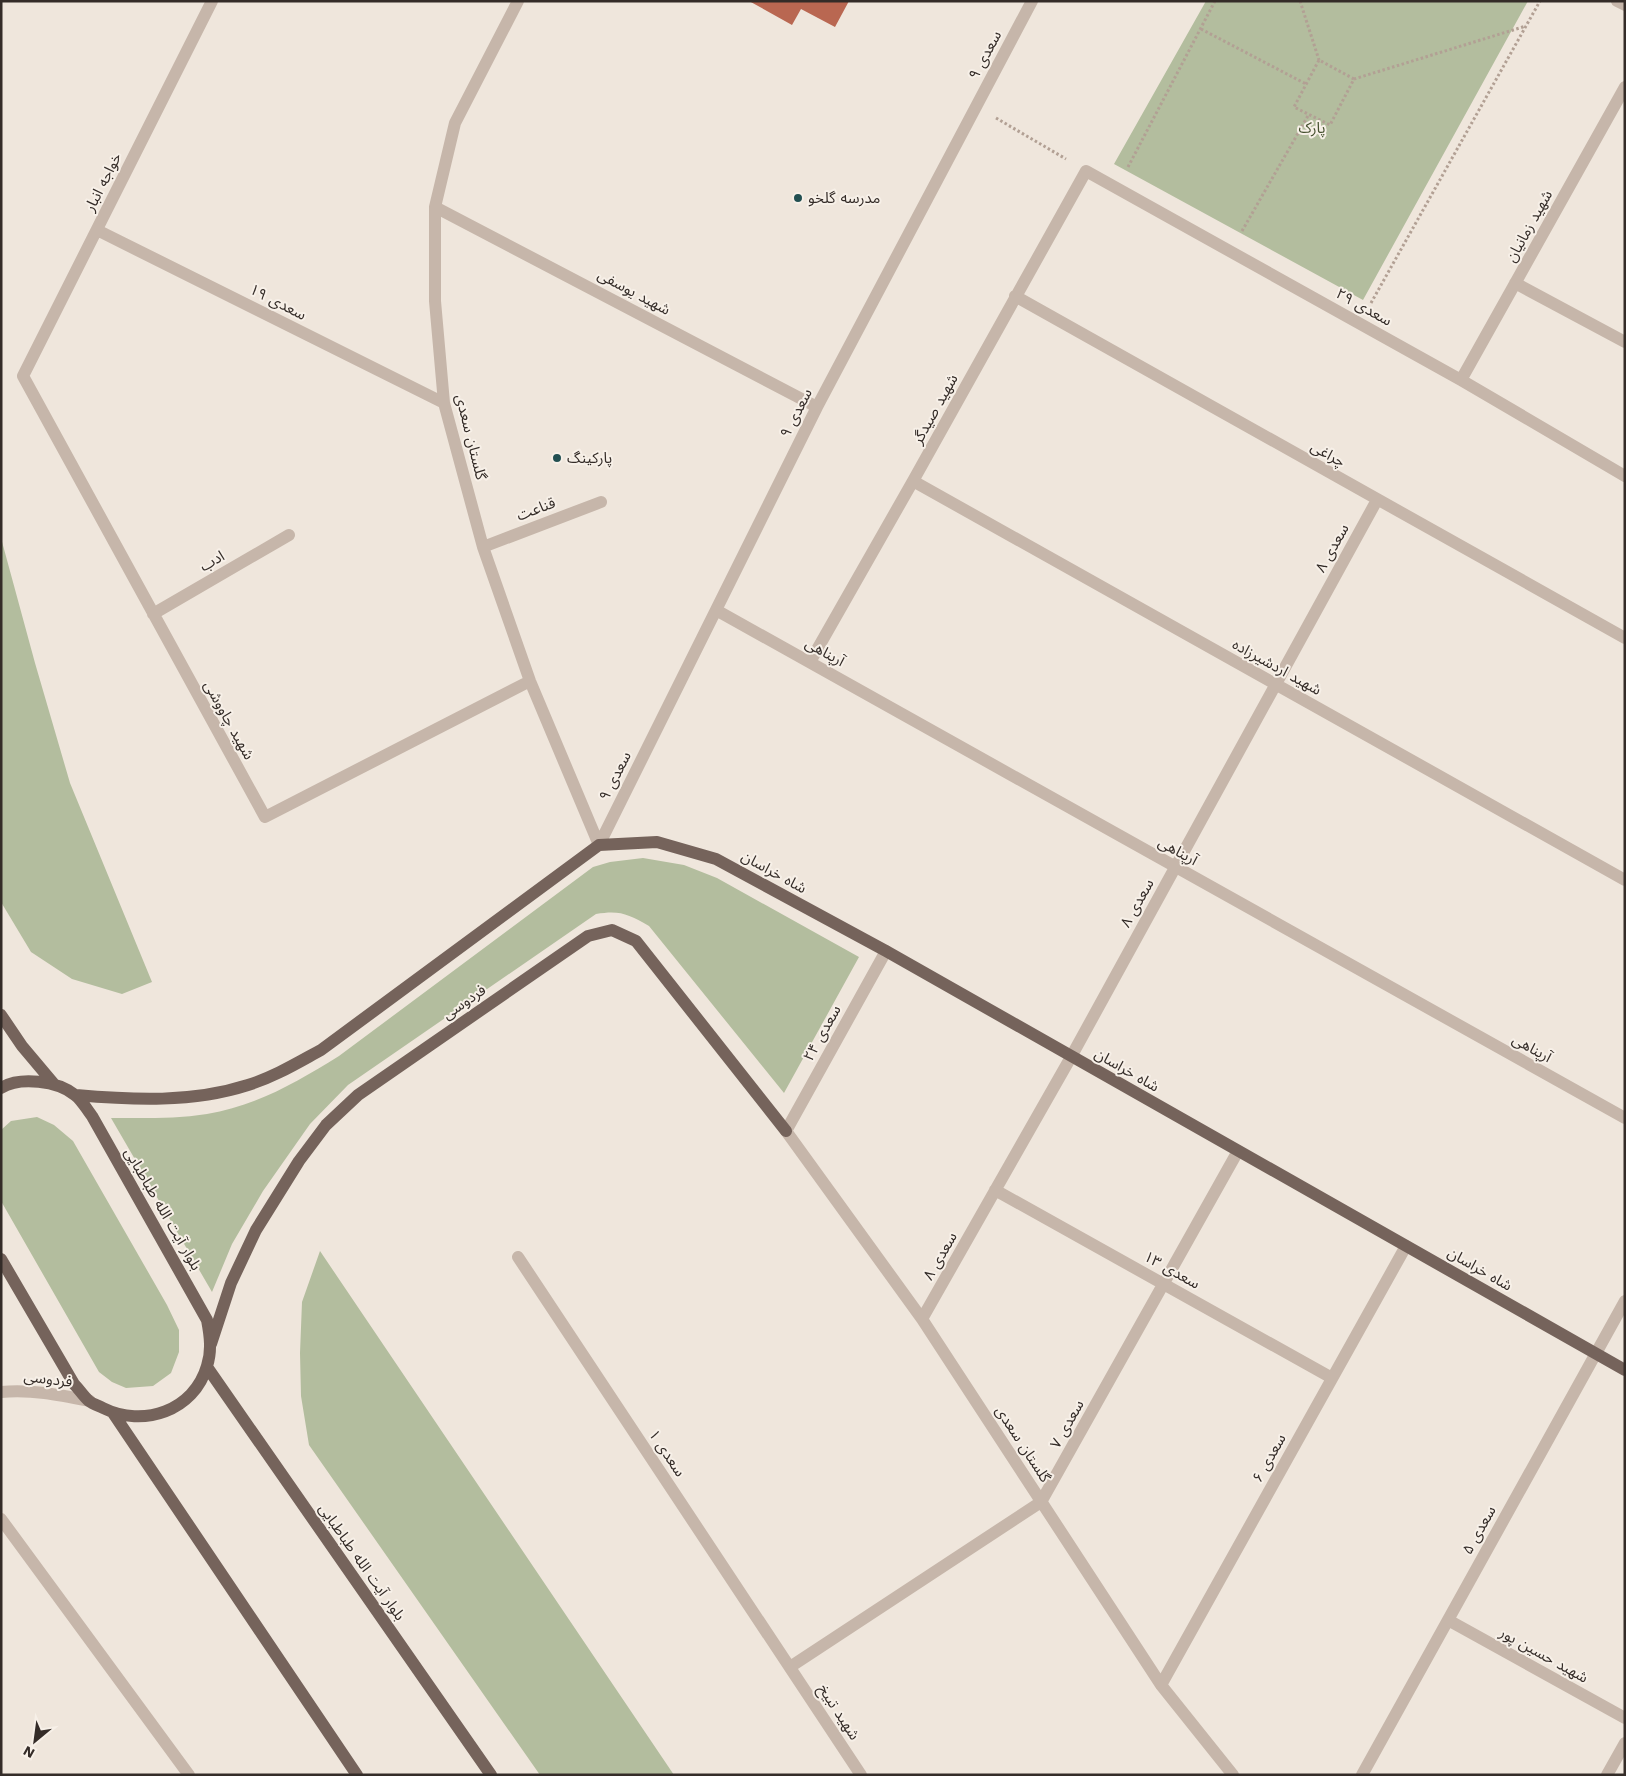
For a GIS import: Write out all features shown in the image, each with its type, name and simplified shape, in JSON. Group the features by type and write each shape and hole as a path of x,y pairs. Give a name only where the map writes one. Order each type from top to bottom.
{"main road":[{"name":"شاه خراسان","path":"599,845 657,842 716,859 886,951 1625,1370"},
{"path":"76,1095 129,1099 175,1098 213,1093 248,1085 286,1070 321,1050 599,845"},
{"name":"فردوسی","path":"211,1344 231,1283 256,1230 299,1160 326,1125 358,1095 588,936 612,930 636,941 786,1131"},
{"name":"بلوار آیت الله طباطبایی","path":"1,1015 22,1046 54,1084"},
{"name":"بلوار آیت الله طباطبایی","path":"1,1088 29,1081 54,1084 76,1095 92,1116 208,1320 211,1344 207,1367 196,1388 179,1405 157,1415 150,1416 134,1418 114,1413 90,1402 74,1384 1,1259"},
{"name":"بلوار آیت الله طباطبایی","path":"207,1367 491,1775"},
{"path":"114,1413 357,1775"}],"street":[{"name":"خواجه انبار","path":"22,376 212,1"},
{"name":"گلستان سعدی","path":"518,1 454,123 435,207 435,302 444,403 483,547 530,680 599,845"},
{"path":"1617,1 1625,5"},
{"name":"سعدی ۹","path":"599,845 817,407 1030,2"},
{"name":"شهید زمانیان","path":"1461,380 1625,87"},
{"name":"سعدی ۲۹","path":"1086,171 1461,380 1625,476"},
{"name":"شهید صیدگر","path":"810,662 914,481 1086,171"},
{"name":"شهید یوسفی","path":"435,207 817,407"},
{"name":"سعدی ۱۹","path":"97,230 444,403"},
{"path":"1515,283 1625,342"},
{"name":"چراغی","path":"1015,296 1625,638"},
{"name":"شهید چاووشی","path":"22,376 265,817 530,680"},
{"name":"شهید اردشیرزاده","path":"914,481 1625,880"},
{"name":"سعدی ۸","path":"922,1319 1071,1057 1377,500"},
{"name":"قناعت","path":"483,547 601,502"},
{"name":"ادب","path":"153,614 288,535"},
{"name":"آرپناهی","path":"716,610 1625,1118"},
{"name":"سعدی ۲۴","path":"786,1131 886,951"},
{"name":"گلستان سعدی","path":"786,1131 922,1319 1161,1685 1233,1775"},
{"name":"سعدی ۷","path":"790,1667 1041,1502 1238,1151"},
{"name":"سعدی ۱۳","path":"995,1190 1332,1378"},
{"name":"سعدی ۶","path":"1161,1685 1406,1246"},
{"name":"سعدی ۱","path":"518,1257 790,1667"},
{"name":"سعدی ۵","path":"1362,1775 1625,1301"},
{"name":"فردوسی","path":"1,1392 50,1393 90,1402"},
{"path":"1,1519 190,1775"},
{"name":"شهید حسین پور","path":"1448,1620 1625,1718"},
{"name":"شهید تبیخ","path":"790,1667 861,1775"},
{"path":"1607,1775 1625,1744"}],"path":[{"path":"1117,188 1215,1"},
{"path":"1300,1 1318,60 1294,107 1330,125 1354,79"},
{"path":"1360,323 1540,1"},
{"path":"1318,60 1354,79 1526,26"},
{"path":"1201,29 1306,84"},
{"path":"976,106 1086,171"},
{"path":"1230,251 1309,114"}],"green space":[{"name":"پارک","path":"1206,1 1528,1 1363,300 1114,164"},
{"path":"1,538 70,783 152,982 122,994 72,979 31,952 1,902"},
{"path":"643,858 684,865 717,878 859,957 784,1093 649,926 624,914 611,912 596,914 348,1085 310,1124 263,1191 232,1244 212,1292 111,1118 195,1116 242,1105 276,1092 339,1056 593,867 610,862"},
{"path":"37,1117 54,1125 73,1141 167,1305 179,1330 179,1352 171,1373 153,1386 126,1388 112,1382 99,1372 1,1201 1,1130 11,1121"},
{"path":"320,1251 674,1775 540,1775 309,1445 301,1396 302,1302"}],"building":[{"path":"749,1 849,1 835,27 801,9 792,25"}],"place":[{"name":"مدرسه گلخو","path":"798,198"},
{"name":"پارکینگ","path":"557,458"}]}
